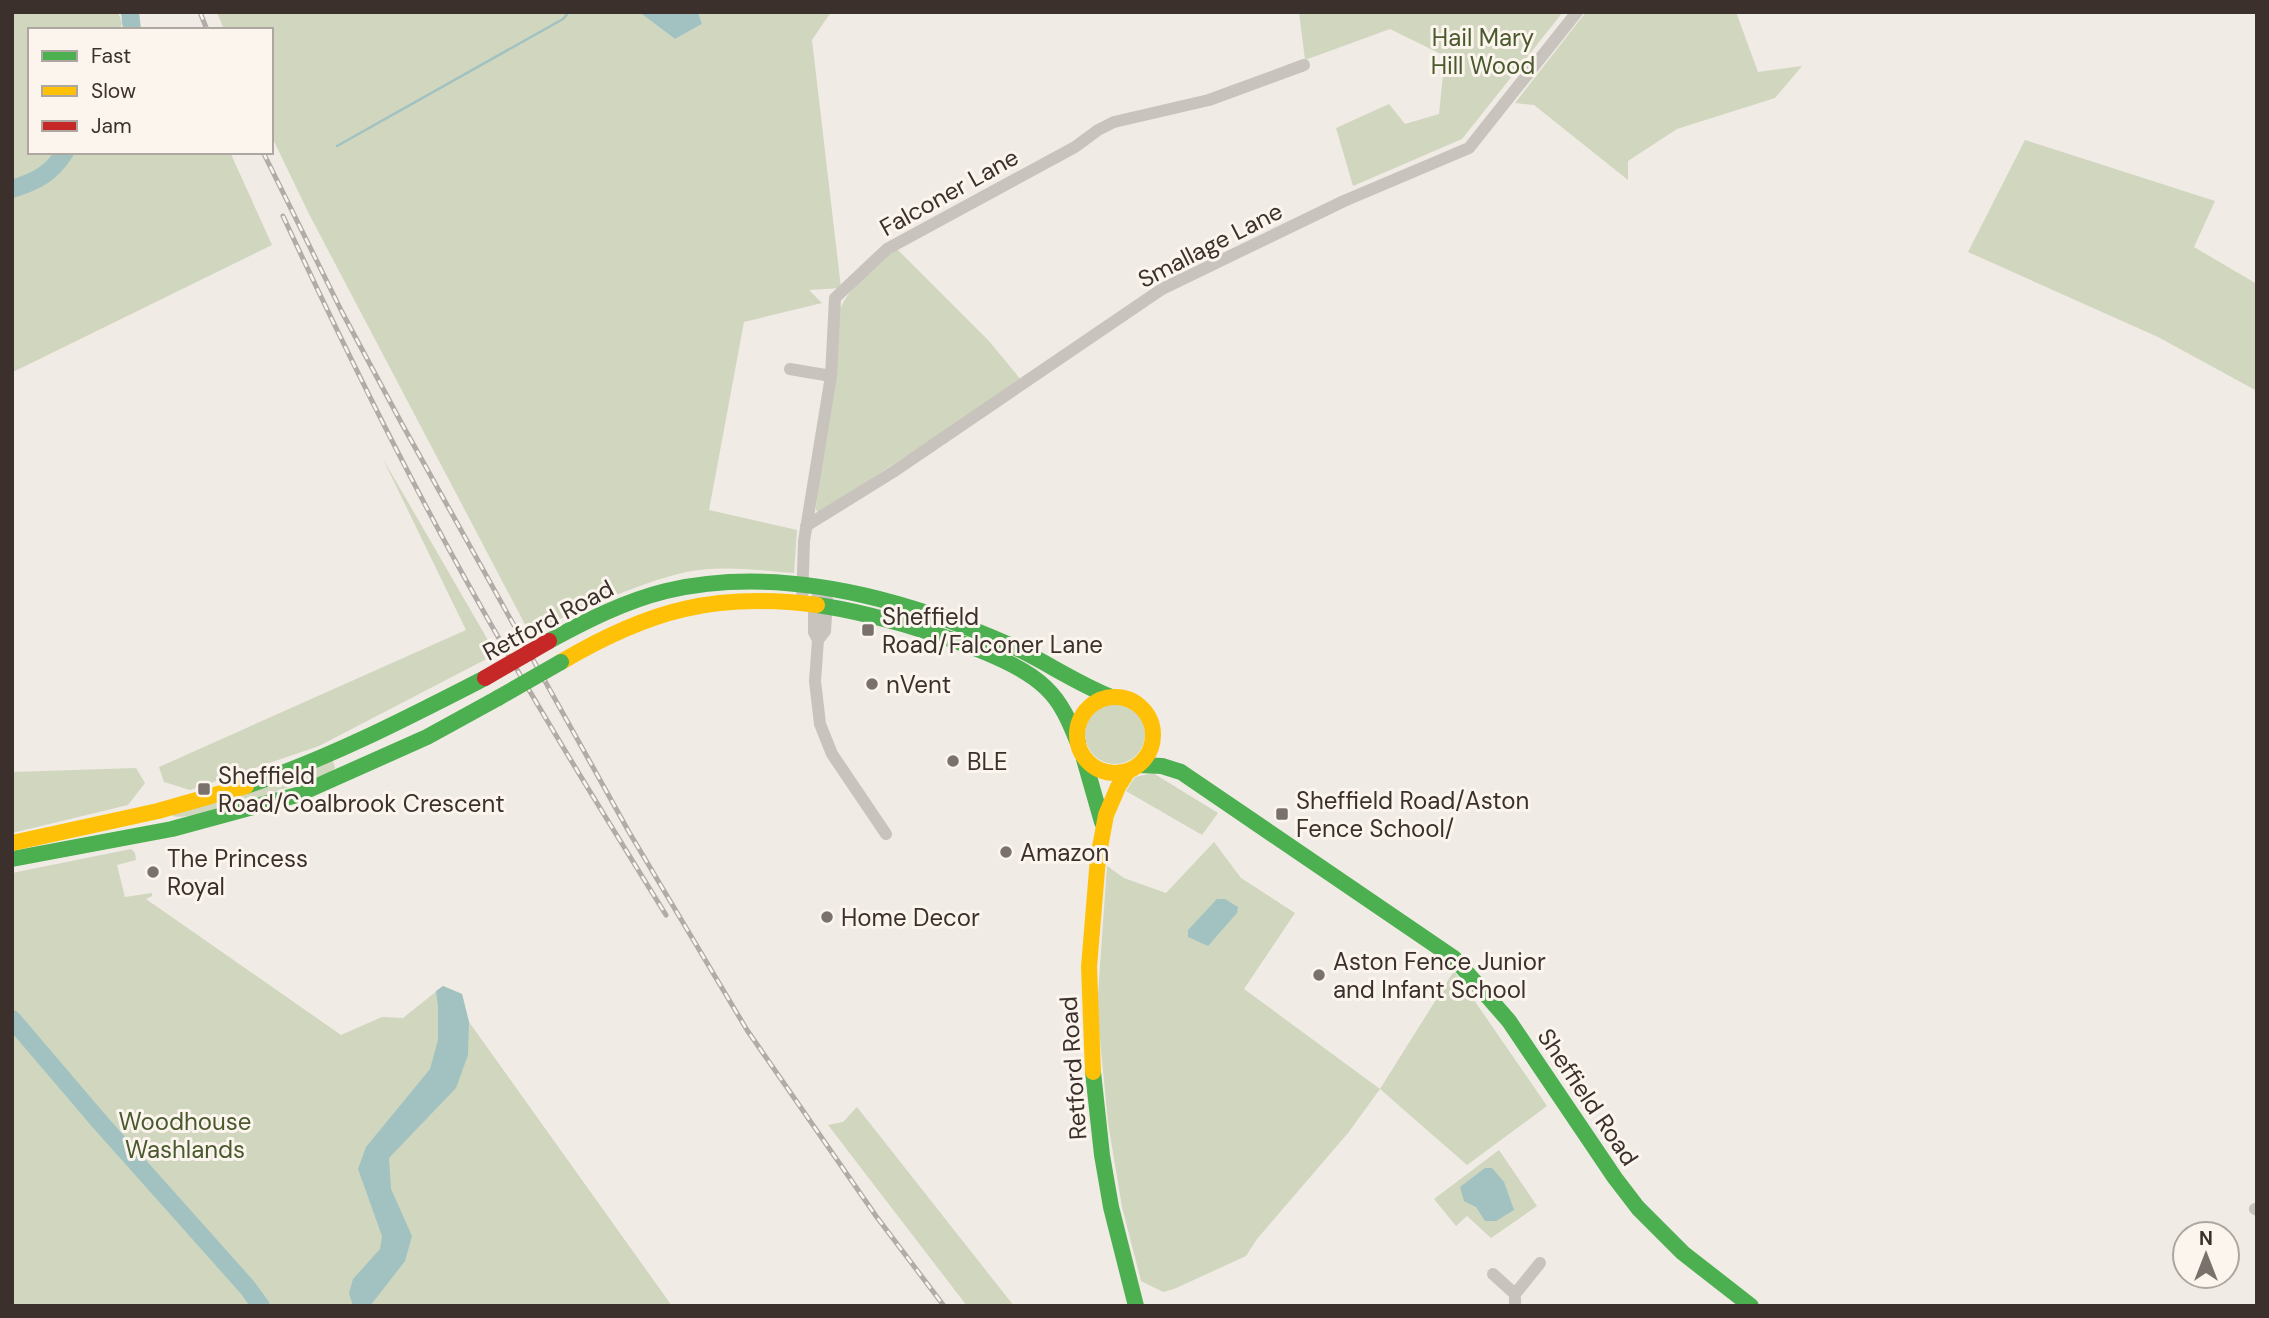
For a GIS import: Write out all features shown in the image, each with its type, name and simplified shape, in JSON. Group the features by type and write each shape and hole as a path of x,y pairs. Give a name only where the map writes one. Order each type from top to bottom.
{"main road":[{"name":"Retford Road","path":"12,844 134,819 299,767 361,740 485,678 603,612 680,587 727,582 803,585 902,607 1010,645 1111,697"},
{"name":"Retford Road","path":"12,859 172,829 297,795 427,737 592,643 622,629 683,608 749,600 814,605 920,630 980,651 1039,681 1056,698 1080,749 1102,823"},
{"path":"1111,697 1132,700 1140,706 1147,714 1154,733 1147,756 1134,768 1107,773 1097,769 1080,749 1079,722 1091,705 1111,697"},
{"name":"Sheffield Road","path":"1154,733 1181,772"},
{"name":"Sheffield Road","path":"1134,768 1162,765 1181,772 1462,965 1501,1008 1623,1190 1690,1259 1751,1306"},
{"name":"Retford Road","path":"1134,768 1115,790 1102,823 1091,920 1089,995 1091,1071 1108,1195 1136,1306"}],"street":[{"name":"Smallage Lane","path":"806,526 893,472 1162,289 1344,201 1469,148 1577,12"},
{"name":"Falconer Lane","path":"886,834 832,754 820,724 816,681 818,640 825,631 803,585 806,526 831,376 833,301 887,249 1075,147 1098,130 1114,122 1209,100 1304,65"},
{"path":"790,369 831,376"},
{"path":"814,605 822,588"},
{"path":"1493,1274 1515,1300 1540,1263"}],"green space":[{"path":"12,12 118,12 122,23 121,28 28,28 28,154 231,154 272,245 13,372"},
{"path":"217,12 639,12 675,39 702,24 698,12 831,12 812,40 841,288 809,290 822,303 744,322 709,510 797,530 794,573 726,568 686,572 626,591 529,632 309,214 273,139 273,28 223,28"},
{"name":"Hail Mary Hill Wood","path":"1299,12 1563,12 1462,139 1353,186 1336,128 1389,104 1405,124 1439,114 1445,56 1390,29 1305,60"},
{"path":"1586,12 1736,12 1758,72 1802,66 1775,98 1677,129 1628,161 1628,180 1534,105 1515,103"},
{"path":"2025,140 2215,201 2194,247 2257,284 2257,391 2158,337 1968,252"},
{"path":"897,249 989,341 1021,380 819,513 816,507 840,309 857,283"},
{"path":"383,459 496,654 319,746 190,790 164,782 159,767 466,630"},
{"path":"1115,704 1136,713 1145,734 1136,755 1115,764 1094,755 1085,734 1094,713"},
{"path":"333,761 335,768 331,772 299,784 225,808 173,816 173,814"},
{"path":"136,768 145,783 128,805 12,833 12,772"},
{"path":"1153,773 1218,813 1202,835 1126,791 1135,777"},
{"path":"1214,842 1241,878 1295,913 1244,989 1380,1089 1348,1133 1257,1239 1246,1256 1163,1292 1141,1281 1122,1207 1108,1123 1097,1008 1107,866 1124,878 1166,893"},
{"name":"Woodhouse Washlands","path":"131,849 136,860 117,865 125,897 152,893 152,896 146,899 341,1035 382,1017 403,1018 443,986 462,994 469,1022 672,1306 12,1306 12,873"},
{"path":"1454,971 1547,1106 1467,1165 1380,1089"},
{"path":"857,1107 1014,1306 967,1306 828,1125 843,1122"},
{"path":"1499,1150 1537,1206 1491,1238 1467,1216 1456,1226 1434,1199"}],"water":[{"path":"639,12 698,12 702,24 675,39"},
{"path":"1217,899 1225,899 1238,907 1237,913 1208,946 1188,937 1188,930"},
{"path":"443,986 462,994 469,1022 468,1055 456,1088 389,1158 391,1189 412,1236 405,1261 370,1306 353,1306 349,1293 353,1279 380,1249 382,1236 358,1169 366,1147 430,1069 438,1040 436,991"},
{"path":"1485,1168 1492,1168 1504,1182 1514,1210 1496,1221 1485,1221 1476,1207 1464,1201 1460,1187"}],"waterway":[{"path":"130,12 132,28"},
{"path":"337,146 563,19 569,12"},
{"path":"12,189 43,176 63,154"},
{"path":"12,1019 261,1306"}],"railway":[{"path":"200,12 206,28"},
{"path":"264,154 342,312 402,424 629,832 747,1030 876,1216 944,1306"},
{"path":"283,216 376,409 450,551 545,718 666,915"}],"traffic: fast":[{"path":"549,641 621,606 666,591 710,584 798,584 886,601 971,629 1012,646 1111,697"},
{"path":"817,605 903,624 1002,660 1028,674 1052,694 1065,714 1078,743"},
{"path":"498,698 561,662"},
{"path":"246,786 338,750 485,678"},
{"path":"12,859 172,829 297,795 427,737 498,698"},
{"path":"1084,759 1102,822"},
{"path":"1139,765 1162,766 1181,772 1454,958 1509,1021 1638,1208 1683,1253 1751,1306"},
{"path":"1093,1072 1111,1207 1136,1306"}],"traffic: slow":[{"path":"561,662 624,629 684,609 746,601 817,605"},
{"path":"1108,697 1122,697 1136,703 1147,714 1153,735 1150,750 1142,762 1122,773 1108,773 1094,767 1083,756 1077,742 1077,728 1083,714 1094,703 1108,697"},
{"path":"1093,1072 1089,967 1098,858 1106,815 1128,771"},
{"path":"12,843 158,811 246,786"}],"traffic: jam":[{"path":"485,678 549,641"}],"place":[{"name":"Sheffield Road/Falconer Lane","path":"868,630"},
{"name":"nVent","path":"872,684"},
{"name":"BLE","path":"953,761"},
{"name":"Sheffield Road/Coalbrook Crescent","path":"204,789"},
{"name":"Sheffield Road/Aston Fence School/","path":"1282,814"},
{"name":"Amazon","path":"1006,852"},
{"name":"The Princess Royal","path":"153,872"},
{"name":"Home Decor","path":"827,917"},
{"name":"Aston Fence Junior and Infant School","path":"1319,975"}]}
